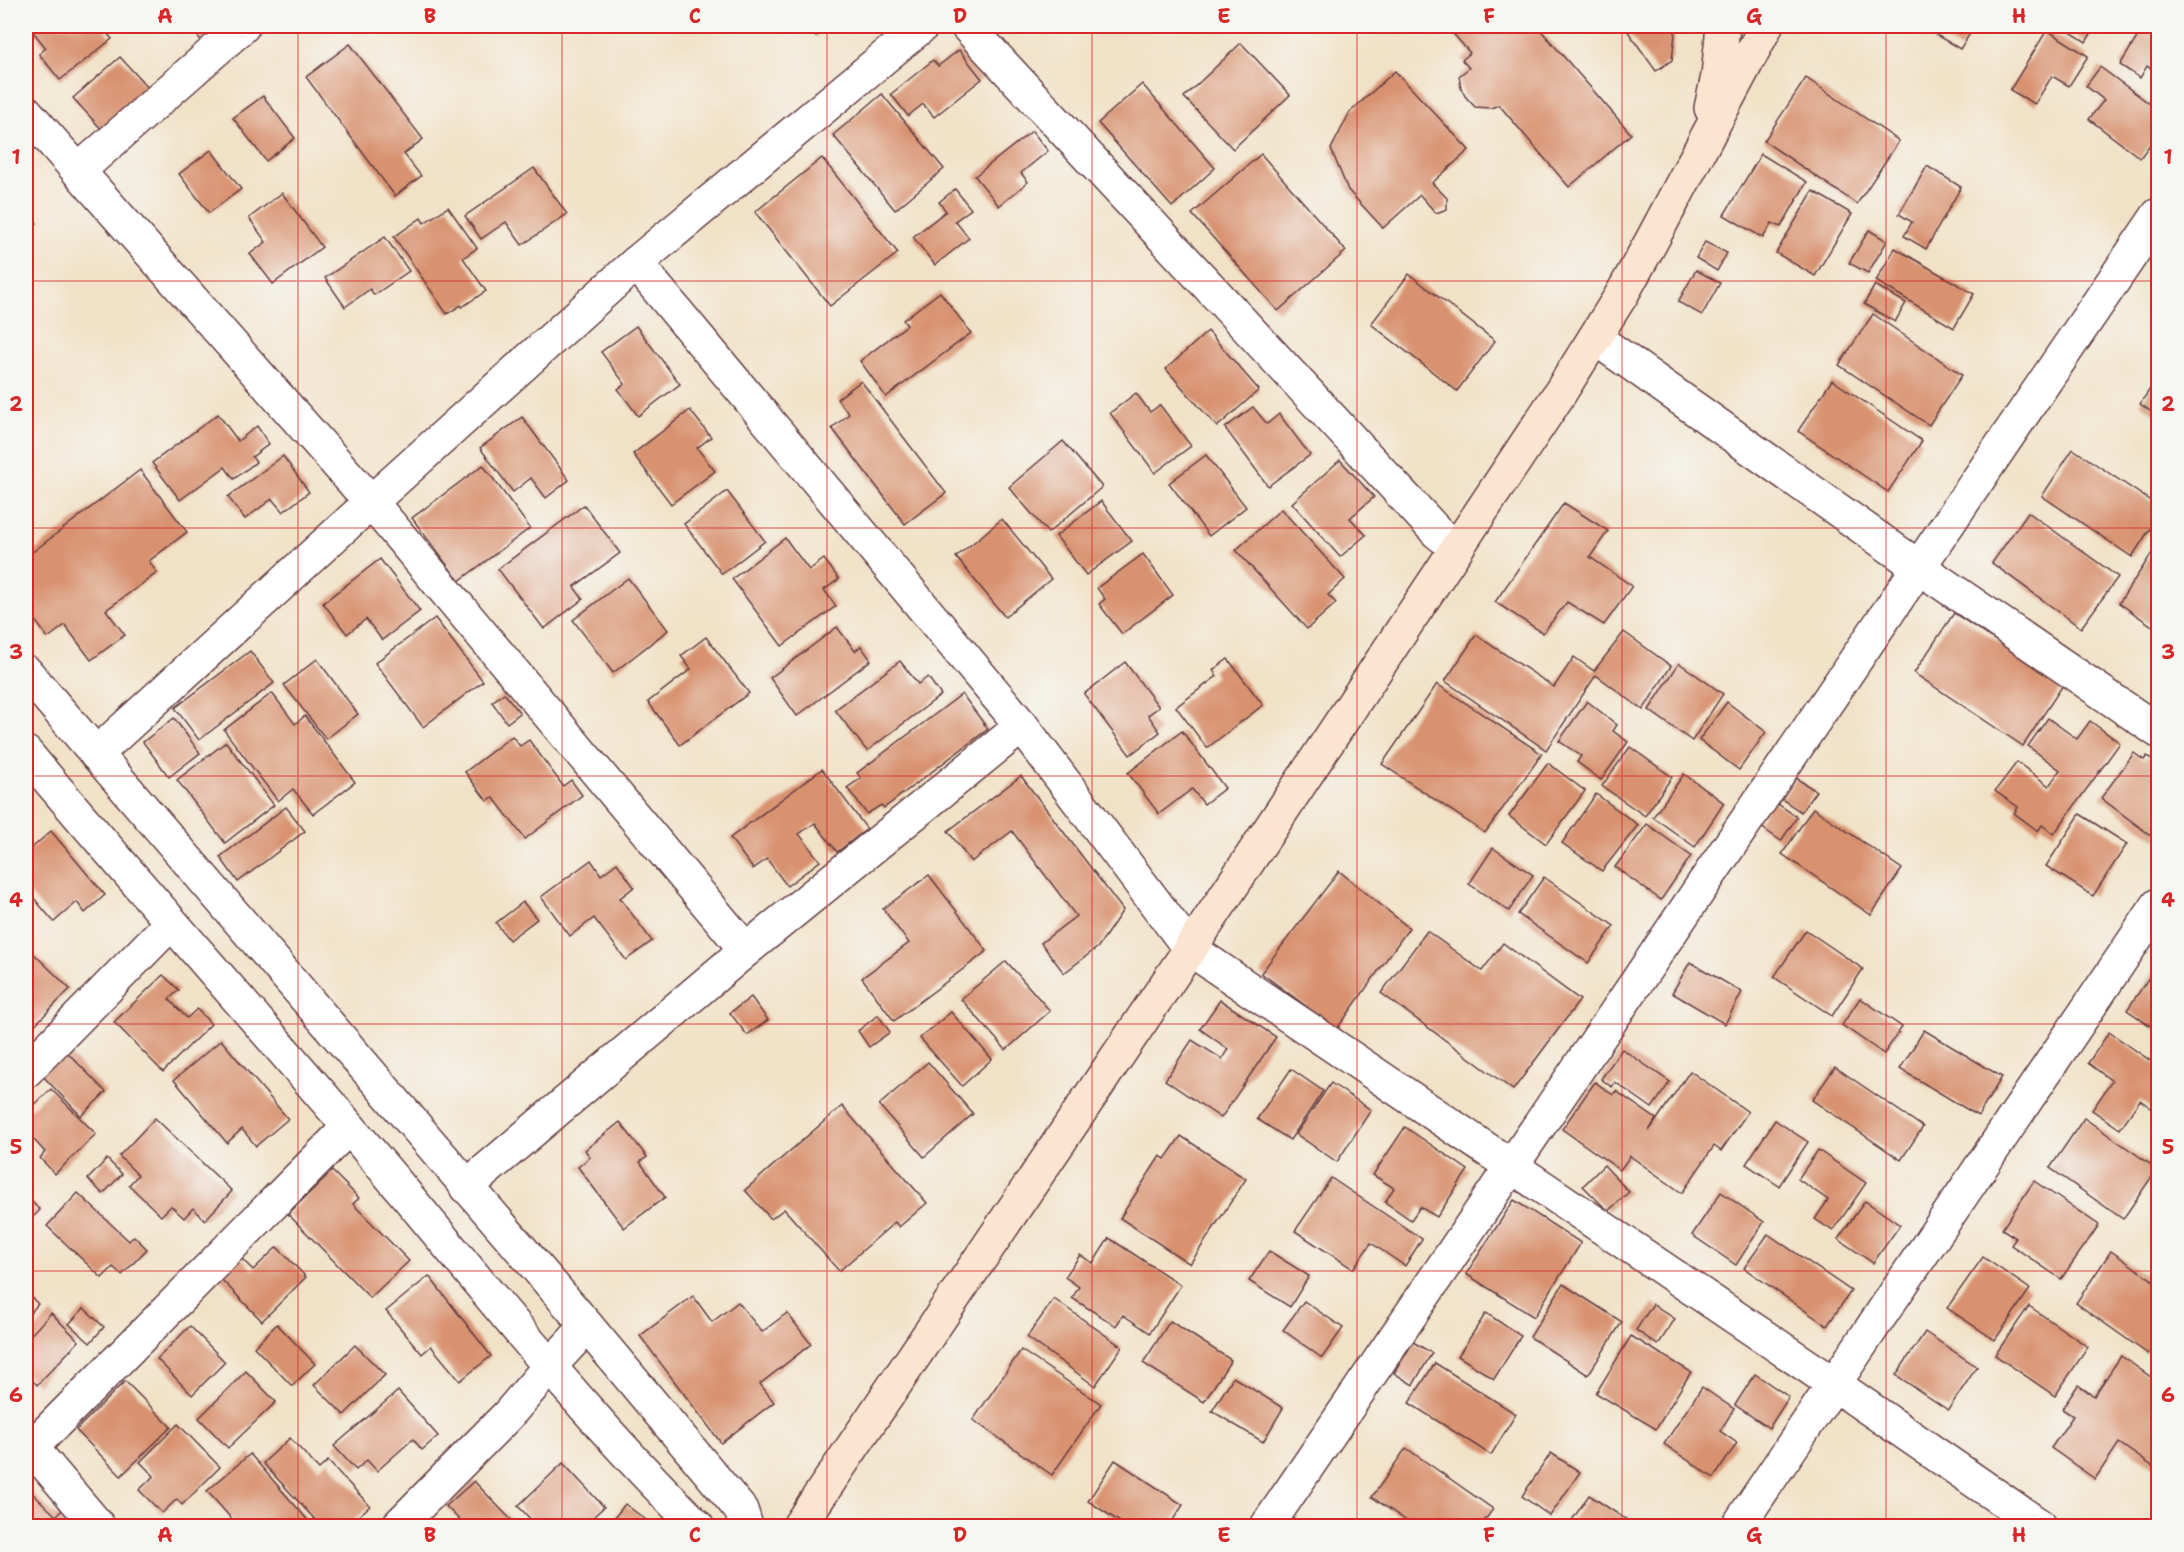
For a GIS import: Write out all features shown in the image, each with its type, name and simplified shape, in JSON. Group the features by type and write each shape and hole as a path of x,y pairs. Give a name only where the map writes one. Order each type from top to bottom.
{"street":[{"path":"78,171 243,26"},
{"path":"96,754 636,263 922,26"},
{"path":"967,26 1437,532 1457,548"},
{"path":"1700,151 1718,76 1723,26"},
{"path":"799,1527 1190,949 1596,338 1652,242 1766,26"},
{"path":"26,112 371,502 746,950"},
{"path":"1267,1527 2158,215"},
{"path":"636,263 1022,726 1190,949 1834,1384 2040,1527"},
{"path":"1596,338 1920,568 2158,731"},
{"path":"26,672 466,1187 588,1326 741,1510 746,1527"},
{"path":"466,1187 746,950 1022,726"},
{"path":"26,753 349,1127 549,1366 645,1475 697,1527"},
{"path":"1738,1527 2158,905"},
{"path":"26,1071 171,923"},
{"path":"99,1527 27,1447 349,1127"},
{"path":"398,1527 508,1415 549,1366 588,1326"}],"building":[{"path":"33,26 101,26 112,39 60,80 39,54 46,48 30,28"},
{"path":"189,26 230,26 205,45"},
{"path":"808,26 830,26 816,36"},
{"path":"1452,26 1537,26 1631,134 1569,187 1499,105 1491,108 1475,107 1465,96 1459,76 1469,68 1462,60 1470,53 1449,29"},
{"path":"1624,26 1676,26 1672,60 1656,71"},
{"path":"1921,26 1975,26 1960,49"},
{"path":"2061,26 2096,26 2086,42"},
{"path":"2144,26 2158,26 2158,73 2147,66 2140,78 2120,65"},
{"path":"2047,30 2088,56 2069,86 2052,76 2035,104 2010,90"},
{"path":"1241,43 1290,95 1233,149 1184,97"},
{"path":"350,44 423,139 404,154 421,176 395,196 306,77"},
{"path":"959,50 982,79 934,117 923,104 908,116 891,94 933,60 938,66"},
{"path":"120,57 151,91 104,132 73,98"},
{"path":"2100,67 2158,110 2158,134 2140,158 2089,119 2104,100 2086,86"},
{"path":"1395,71 1469,150 1432,183 1447,198 1447,209 1436,213 1420,195 1383,228 1348,190 1331,149 1350,112"},
{"path":"1806,78 1899,141 1857,204 1764,141"},
{"path":"1142,84 1215,168 1172,207 1098,123"},
{"path":"882,94 944,169 895,210 833,135"},
{"path":"263,96 295,138 266,161 233,118"},
{"path":"1032,131 1048,151 1021,173 1028,182 999,206 975,176"},
{"path":"211,150 241,189 209,213 179,174"},
{"path":"1261,154 1346,251 1278,311 1192,214"},
{"path":"1761,154 1807,182 1781,227 1772,223 1763,238 1724,215"},
{"path":"822,158 898,253 830,306 755,212"},
{"path":"1927,166 1961,187 1926,249 1904,236 1912,222 1899,214"},
{"path":"534,168 567,214 522,245 506,222 481,239 465,216"},
{"path":"955,189 971,209 955,221 969,238 935,265 913,237 946,211 939,202"},
{"path":"1813,191 1852,214 1815,276 1776,253"},
{"path":"282,193 322,247 273,284 250,254 266,242 249,218"},
{"path":"448,207 477,248 463,258 486,291 447,314 394,237 421,218 424,223"},
{"path":"26,208 37,223 26,231"},
{"path":"1869,230 1887,241 1868,273 1849,263"},
{"path":"385,237 409,271 374,295 370,289 345,307 325,278"},
{"path":"1705,242 1727,253 1717,271 1696,258"},
{"path":"1895,248 1974,294 1954,328 1876,281"},
{"path":"1696,270 1720,283 1702,315 1678,302"},
{"path":"1409,274 1495,341 1457,391 1371,324"},
{"path":"1875,285 1906,303 1895,322 1864,304"},
{"path":"940,292 971,333 886,397 860,361 907,325 903,320"},
{"path":"1873,314 1962,375 1929,425 1839,365"},
{"path":"636,326 680,384 638,416 618,389 625,384 601,352"},
{"path":"1208,331 1259,390 1217,427 1166,369"},
{"path":"2158,377 2158,416 2140,404"},
{"path":"1832,380 1922,441 1888,492 1798,431"},
{"path":"861,381 946,493 905,524 832,428 849,414 837,399"},
{"path":"1136,393 1150,412 1160,405 1191,446 1155,473 1110,413"},
{"path":"1253,407 1267,424 1279,414 1310,455 1268,486 1225,428"},
{"path":"690,410 711,437 697,448 715,471 671,504 633,454"},
{"path":"218,414 238,441 257,426 269,444 252,457 256,462 234,479 225,467 180,500 152,463"},
{"path":"522,417 569,480 546,498 531,478 513,492 480,448"},
{"path":"1063,441 1102,487 1048,533 1009,487"},
{"path":"2073,449 2158,506 2158,516 2132,557 2042,496"},
{"path":"1206,455 1246,507 1209,536 1169,483"},
{"path":"283,456 309,492 283,512 272,499 245,519 228,497"},
{"path":"1340,460 1374,497 1350,518 1366,535 1340,557 1292,503"},
{"path":"483,465 530,528 459,581 412,518"},
{"path":"140,470 187,532 149,561 157,573 106,610 125,635 91,660 65,625 48,638 26,608 26,557"},
{"path":"727,491 765,541 722,574 684,524"},
{"path":"1101,501 1132,541 1086,575 1056,536"},
{"path":"1564,503 1608,531 1590,557 1632,586 1604,625 1567,602 1543,633 1495,602"},
{"path":"584,505 620,553 574,587 583,599 544,629 498,569"},
{"path":"1281,509 1345,579 1328,595 1336,603 1307,629 1236,550"},
{"path":"2028,512 2118,577 2081,628 1992,563"},
{"path":"1002,519 1051,579 1005,617 956,557"},
{"path":"785,538 809,570 824,559 839,579 824,590 836,606 782,646 732,579"},
{"path":"2158,544 2158,630 2119,603"},
{"path":"1143,554 1173,595 1122,634 1099,604 1105,599 1097,588"},
{"path":"380,559 420,611 382,640 366,619 347,634 323,603"},
{"path":"628,578 668,630 613,673 573,620"},
{"path":"1954,613 2063,685 2023,746 1914,673"},
{"path":"435,618 483,681 423,727 375,663"},
{"path":"837,627 855,651 861,646 871,660 797,716 770,678"},
{"path":"1624,632 1671,666 1643,710 1596,675 1546,750 1445,681 1476,635 1554,687 1574,657 1594,671"},
{"path":"706,637 749,693 680,745 648,702 691,669 681,656"},
{"path":"250,651 274,683 199,740 175,708"},
{"path":"317,659 358,714 326,739 284,685"},
{"path":"1228,659 1263,705 1207,748 1176,707 1217,676 1213,670"},
{"path":"900,661 918,684 928,677 941,695 867,751 835,710"},
{"path":"1125,662 1159,707 1148,715 1160,732 1130,755 1084,694"},
{"path":"1679,663 1723,694 1692,741 1649,710"},
{"path":"1437,684 1542,754 1485,833 1382,764"},
{"path":"272,693 295,724 305,716 355,782 313,814 293,789 278,801 224,730"},
{"path":"504,693 520,713 507,723 492,702"},
{"path":"962,694 988,729 884,808 881,805 867,814 847,788 861,778 857,773"},
{"path":"1587,701 1617,725 1613,731 1628,742 1601,780 1577,762 1581,756 1559,741"},
{"path":"1727,702 1766,732 1739,770 1699,740"},
{"path":"174,718 200,753 169,777 143,742"},
{"path":"2048,718 2077,739 2090,721 2120,743 2054,834 2042,825 2038,831 2014,813 2018,807 1995,791 2017,762 2049,786 2060,770 2028,746"},
{"path":"1182,731 1225,788 1204,804 1192,789 1159,814 1128,773"},
{"path":"512,736 520,746 529,740 563,786 571,780 582,795 525,839 493,797 487,801 465,772"},
{"path":"226,742 274,805 225,843 177,780"},
{"path":"1630,747 1672,777 1645,816 1602,786"},
{"path":"2134,753 2144,760 2147,756 2158,764 2158,841 2101,798"},
{"path":"1548,763 1585,791 1546,844 1509,816"},
{"path":"822,769 867,829 837,852 815,823 799,834 820,861 787,886 767,859 753,869 730,838"},
{"path":"1684,774 1724,803 1695,847 1653,817"},
{"path":"1021,776 1123,910 1098,947 1064,973 1041,943 1076,916 1012,831 971,862 948,831"},
{"path":"1796,778 1816,791 1801,812 1782,799"},
{"path":"1596,794 1638,825 1602,871 1562,843"},
{"path":"1772,800 1797,817 1781,841 1757,824"},
{"path":"286,807 305,831 238,882 220,857"},
{"path":"1813,808 1902,869 1871,915 1782,854"},
{"path":"2080,814 2127,844 2093,896 2046,866"},
{"path":"1647,824 1691,856 1661,900 1615,867"},
{"path":"51,831 105,895 85,913 77,902 54,922 26,889 26,853"},
{"path":"1493,848 1533,875 1509,911 1469,884"},
{"path":"591,860 601,875 617,863 634,887 620,898 652,941 626,960 594,918 570,936 541,897"},
{"path":"1339,871 1409,928 1337,1029 1261,973"},
{"path":"929,875 987,951 894,1021 862,978 909,943 883,909"},
{"path":"1544,877 1614,926 1588,963 1518,914"},
{"path":"523,902 537,919 509,940 496,923"},
{"path":"1806,930 1863,969 1832,1016 1774,977"},
{"path":"1427,931 1482,971 1503,943 1580,1000 1513,1090 1381,993"},
{"path":"30,950 70,989 26,1034 26,954"},
{"path":"1006,961 1050,1011 1006,1050 961,999"},
{"path":"1690,962 1742,992 1725,1024 1672,993"},
{"path":"2156,967 2158,969 2158,1031 2127,1010"},
{"path":"163,975 179,990 169,999 187,1018 197,1009 211,1024 163,1072 114,1022"},
{"path":"751,997 768,1020 747,1035 730,1013"},
{"path":"1860,998 1902,1027 1884,1054 1842,1025"},
{"path":"1220,1000 1276,1037 1221,1118 1165,1080 1192,1040 1222,1059 1228,1049 1200,1029"},
{"path":"951,1012 992,1059 962,1086 920,1038"},
{"path":"878,1015 890,1032 869,1047 858,1031"},
{"path":"1924,1030 2002,1077 1978,1116 1900,1069"},
{"path":"2109,1032 2158,1066 2158,1113 2140,1100 2120,1129 2092,1110 2112,1081 2088,1063"},
{"path":"221,1040 288,1119 256,1146 242,1129 227,1143 174,1080"},
{"path":"1622,1049 1670,1082 1652,1108 1615,1082 1612,1087 1601,1079"},
{"path":"66,1051 106,1092 81,1116 41,1074"},
{"path":"928,1062 973,1114 924,1157 879,1105"},
{"path":"1835,1067 1923,1127 1901,1160 1812,1100"},
{"path":"1291,1069 1323,1091 1290,1140 1257,1119"},
{"path":"1690,1071 1748,1112 1721,1151 1714,1146 1682,1193 1630,1156 1620,1170 1562,1129 1595,1082 1613,1095 1616,1091 1656,1119 1649,1131"},
{"path":"1331,1083 1371,1110 1337,1162 1296,1134"},
{"path":"51,1089 96,1134 55,1174 40,1158 45,1152 26,1131 26,1113"},
{"path":"842,1106 927,1203 899,1227 895,1222 839,1271 784,1209 771,1219 745,1190"},
{"path":"155,1118 232,1191 205,1220 193,1208 184,1218 171,1206 161,1216 129,1185 138,1175 119,1156"},
{"path":"2084,1118 2157,1169 2123,1219 2050,1168"},
{"path":"1775,1120 1808,1142 1779,1186 1746,1164"},
{"path":"620,1122 647,1157 640,1162 665,1197 624,1228 578,1167 590,1157 585,1150"},
{"path":"1405,1127 1468,1170 1437,1217 1420,1207 1411,1220 1385,1202 1394,1188 1373,1175"},
{"path":"1181,1136 1246,1179 1190,1264 1120,1218 1160,1156 1165,1159"},
{"path":"1818,1150 1866,1183 1833,1231 1815,1219 1828,1200 1798,1179"},
{"path":"107,1159 122,1174 103,1194 88,1179"},
{"path":"1604,1165 1629,1192 1608,1211 1583,1186"},
{"path":"332,1171 359,1198 353,1204 409,1261 370,1298 288,1214"},
{"path":"1331,1178 1422,1239 1405,1266 1371,1243 1353,1269 1295,1231"},
{"path":"2034,1181 2099,1225 2061,1279 2011,1245 2016,1238 2002,1229"},
{"path":"1721,1192 1764,1222 1736,1265 1692,1235"},
{"path":"78,1193 129,1241 134,1236 147,1249 122,1275 113,1267 102,1278 47,1226"},
{"path":"26,1196 40,1210 26,1224"},
{"path":"1514,1200 1581,1243 1534,1317 1466,1274"},
{"path":"1865,1201 1900,1225 1873,1263 1838,1239"},
{"path":"1768,1234 1851,1291 1827,1326 1744,1268"},
{"path":"1109,1238 1181,1285 1150,1333 1123,1315 1116,1326 1072,1298 1079,1287 1065,1277 1080,1255 1093,1263"},
{"path":"277,1247 306,1277 262,1321 220,1278 240,1257 253,1270"},
{"path":"1269,1251 1309,1276 1290,1307 1249,1281"},
{"path":"2111,1251 2158,1284 2158,1339 2148,1354 2076,1303"},
{"path":"1983,1257 2030,1289 1995,1340 1947,1308"},
{"path":"429,1276 491,1356 460,1381 431,1346 422,1354 386,1311"},
{"path":"1563,1284 1622,1322 1588,1375 1530,1337"},
{"path":"26,1292 38,1304 26,1318"},
{"path":"693,1296 712,1322 738,1302 762,1332 787,1313 811,1344 760,1384 774,1402 721,1443 640,1336"},
{"path":"1054,1299 1122,1347 1095,1386 1027,1337"},
{"path":"1304,1301 1343,1328 1322,1358 1283,1330"},
{"path":"1653,1304 1675,1319 1658,1345 1636,1330"},
{"path":"2029,1306 2088,1347 2055,1396 1995,1355"},
{"path":"84,1308 104,1327 90,1343 69,1324"},
{"path":"51,1313 79,1341 37,1385 26,1374 26,1340"},
{"path":"1486,1313 1521,1336 1494,1379 1458,1356"},
{"path":"1170,1321 1231,1360 1204,1402 1143,1363"},
{"path":"277,1324 315,1364 292,1386 254,1347"},
{"path":"190,1326 225,1362 192,1395 157,1359"},
{"path":"1925,1332 1977,1367 1948,1410 1896,1375"},
{"path":"1631,1336 1691,1372 1656,1429 1596,1393"},
{"path":"1413,1342 1432,1353 1413,1385 1394,1373"},
{"path":"355,1345 385,1375 344,1415 314,1385"},
{"path":"1021,1350 1101,1404 1052,1475 973,1420"},
{"path":"2121,1356 2158,1382 2158,1470 2119,1443 2095,1479 2051,1448 2073,1416 2062,1409 2078,1385 2094,1396"},
{"path":"1435,1363 1516,1414 1491,1455 1409,1403"},
{"path":"246,1371 276,1402 228,1448 199,1418"},
{"path":"1755,1374 1789,1397 1769,1428 1735,1405"},
{"path":"1233,1377 1283,1408 1263,1442 1212,1411"},
{"path":"125,1381 171,1427 121,1476 76,1430"},
{"path":"1702,1387 1734,1409 1720,1431 1737,1443 1714,1478 1664,1444"},
{"path":"398,1391 438,1436 422,1450 413,1439 377,1471 367,1460 356,1470 334,1446"},
{"path":"178,1424 220,1467 182,1505 177,1499 162,1513 139,1490 154,1476 140,1462"},
{"path":"290,1438 319,1469 328,1461 370,1506 347,1526 321,1526 263,1463"},
{"path":"1406,1448 1493,1509 1481,1526 1414,1526 1372,1497"},
{"path":"1551,1453 1580,1472 1550,1516 1522,1496"},
{"path":"250,1454 313,1526 238,1526 207,1491"},
{"path":"1115,1460 1183,1505 1169,1526 1126,1526 1088,1501"},
{"path":"563,1463 604,1507 583,1526 537,1526 518,1506"},
{"path":"474,1481 517,1526 465,1526 446,1506"},
{"path":"28,1489 56,1516 64,1508 82,1526 26,1526 26,1492"},
{"path":"1589,1495 1636,1526 1568,1526"},
{"path":"625,1504 654,1526 608,1526"}]}
